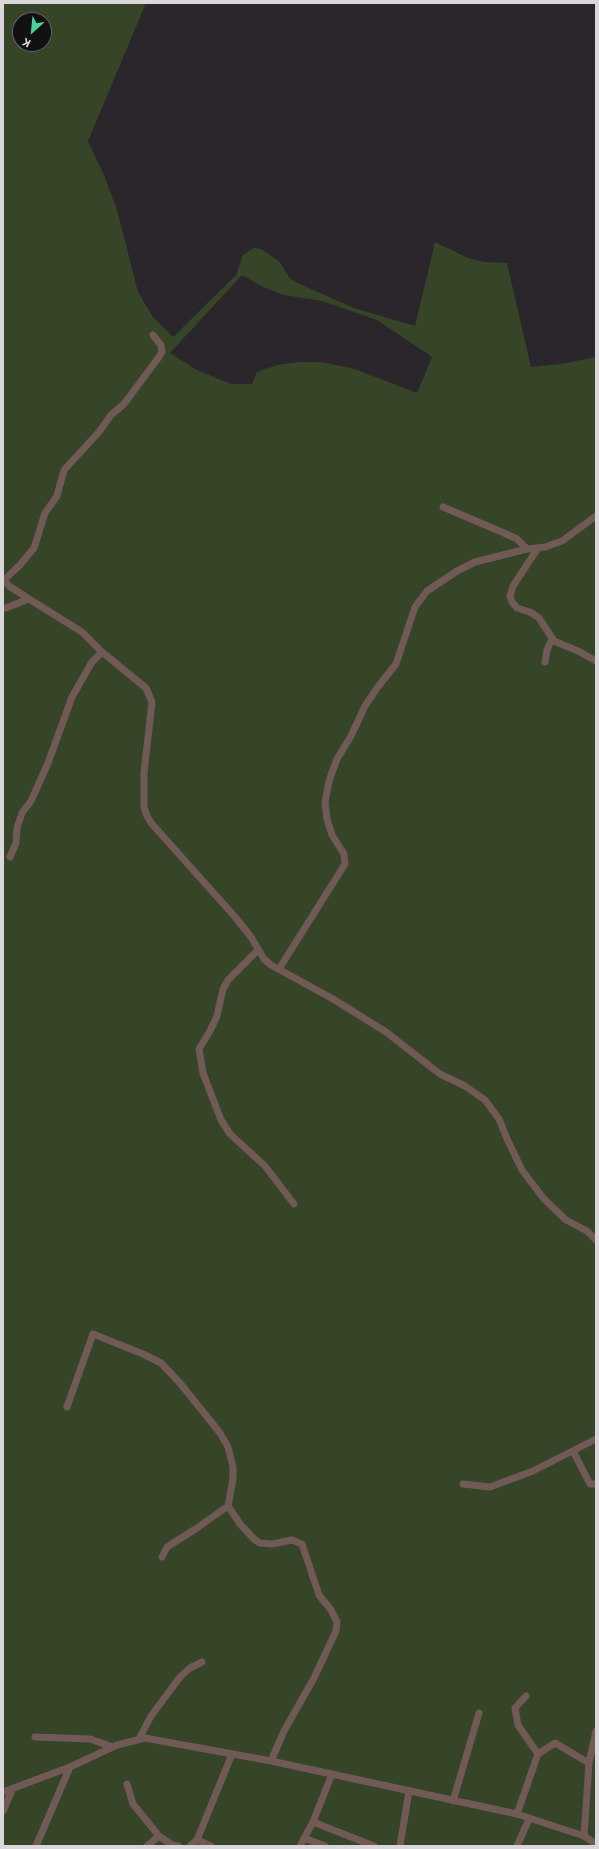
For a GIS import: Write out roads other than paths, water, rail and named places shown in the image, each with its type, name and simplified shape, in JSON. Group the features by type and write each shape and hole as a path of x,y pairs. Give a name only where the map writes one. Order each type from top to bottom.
{"street":[{"path":"153,335 161,345 162,352 159,358 124,404 111,415 99,432 64,470 58,492 45,513 34,548 20,565 3,580 29,600 82,632 102,652 141,682 150,694 152,710 144,773 144,807 147,816 152,824 236,918 251,937 264,959 333,999 379,1028 440,1074 465,1086 486,1100 500,1119 508,1141 522,1170 544,1199 566,1220 587,1232 596,1240"},
{"path":"443,507 504,533 517,540 527,550"},
{"path":"279,969 345,864 344,854 332,835 327,819 325,802 329,781 337,759 351,736 365,706 398,660 415,607 427,591 457,571 475,562 562,541 596,516"},
{"path":"538,548 513,586 511,599 517,608 530,612 539,618 552,639 596,662"},
{"path":"3,609 29,600"},
{"path":"545,662 546,650 552,639"},
{"path":"10,857 16,843 17,828 22,814 31,801 48,763 72,697 92,662 102,652"},
{"path":"258,950 228,980 222,989 217,1016 210,1032 199,1049 203,1073 221,1120 230,1134 265,1166 294,1204"},
{"path":"67,1407 93,1334 155,1360 166,1367 217,1428 226,1442 234,1474 228,1506 167,1547 162,1556"},
{"path":"463,1484 490,1487 533,1471 596,1439"},
{"path":"572,1451 590,1484 596,1484"},
{"path":"228,1506 240,1524 255,1540 260,1543 272,1544 292,1540 302,1544 319,1595 332,1610 337,1622 336,1631 314,1678 284,1731 271,1761"},
{"path":"139,1739 151,1716 180,1677 190,1668 202,1662"},
{"path":"526,1696 515,1708 518,1725 538,1754"},
{"path":"453,1801 479,1712"},
{"path":"584,1836 588,1763 596,1731"},
{"path":"35,1737 90,1738 113,1747"},
{"path":"3,1792 12,1790 70,1767 113,1747 146,1738 271,1761 517,1814 584,1836 596,1844"},
{"path":"517,1814 538,1754 555,1743 588,1763"},
{"path":"190,1846 197,1840 232,1754"},
{"path":"36,1846 70,1767"},
{"path":"300,1846 313,1822 332,1774"},
{"path":"127,1784 133,1804 159,1836 172,1845 178,1846"},
{"path":"3,1811 12,1790"},
{"path":"402,1846 409,1791"},
{"path":"517,1846 529,1819"},
{"path":"313,1822 374,1846"},
{"path":"147,1846 159,1836"},
{"path":"304,1838 325,1846"},
{"path":"197,1840 211,1846"}]}
